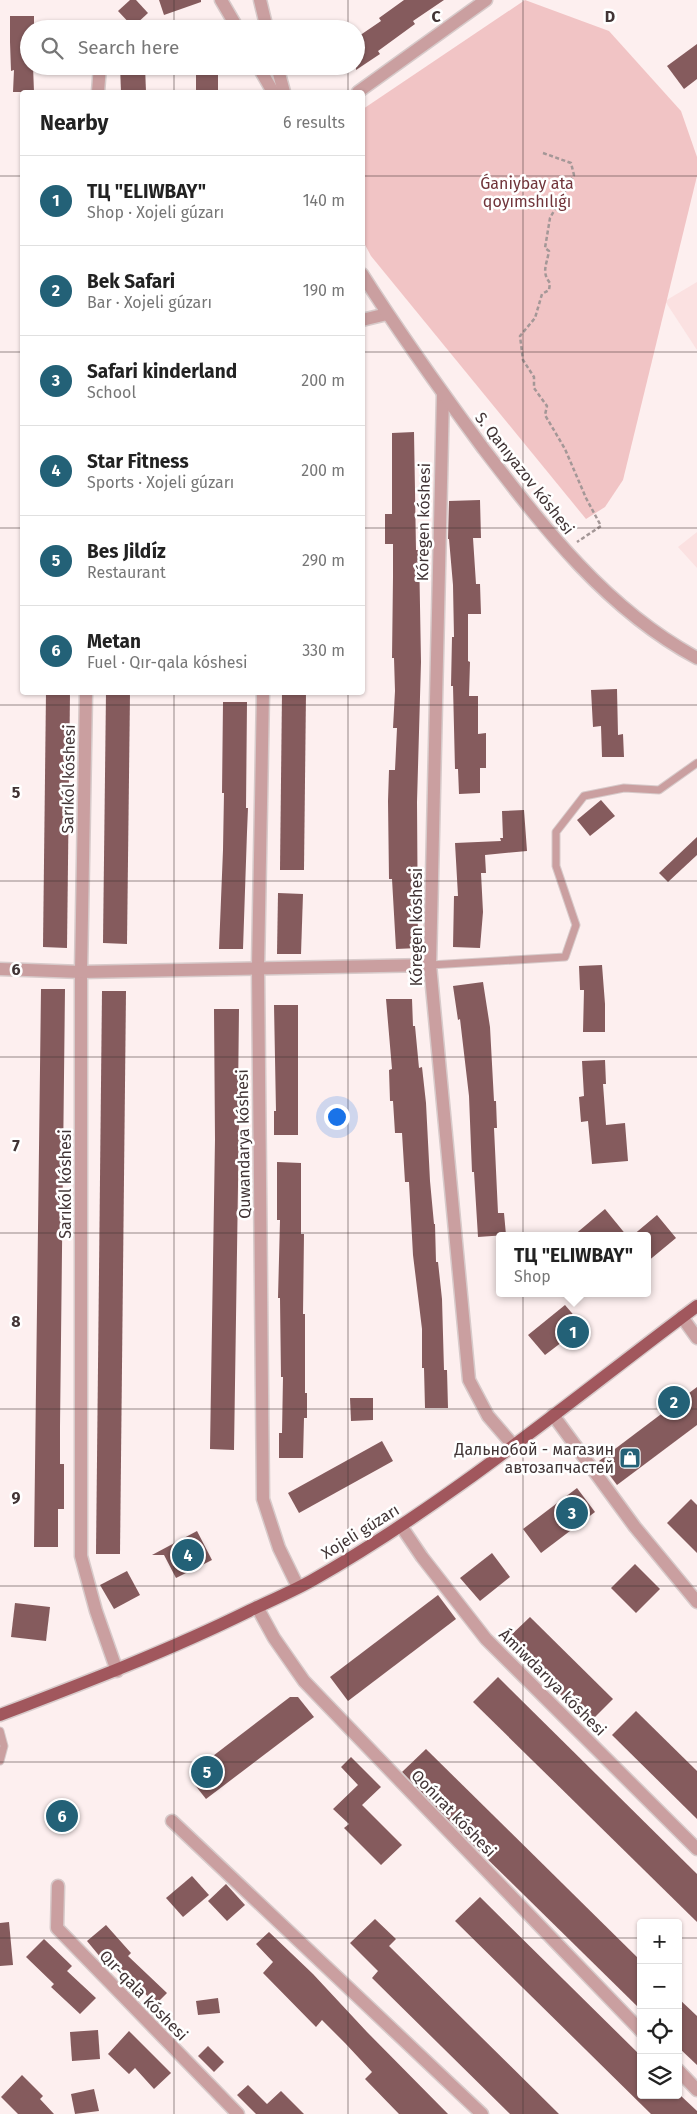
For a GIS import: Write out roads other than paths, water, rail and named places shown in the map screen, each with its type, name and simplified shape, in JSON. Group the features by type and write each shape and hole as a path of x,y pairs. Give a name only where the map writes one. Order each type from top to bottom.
{"main road":[{"name":"Xojeli gúzarı","path":"0,1715 117,1671 298,1587 401,1526 513,1445 697,1306"}],"street":[{"path":"221,0 233,20"},
{"path":"260,0 265,20"},
{"path":"361,90 486,0"},
{"path":"98,90 99,75"},
{"path":"263,75 271,90"},
{"path":"279,75 283,90"},
{"name":"S. Qanıyazov kóshesi","path":"365,279 442,394 529,509 594,583 666,641 697,658"},
{"path":"365,319 387,314"},
{"name":"Kóregen kóshesi","path":"442,394 430,965 469,1380 488,1416 513,1445"},
{"name":"Sarıkól kóshesi","path":"86,695 81,972 81,1556 96,1611 117,1671"},
{"name":"Quwandarya kóshesi","path":"264,695 258,968 263,1499 278,1548 298,1587"},
{"path":"0,968 81,972 430,965"},
{"path":"682,1317 697,1338"},
{"path":"553,1415 635,1527 697,1602"},
{"name":"Ámiwdarıya kóshesi","path":"401,1526 422,1557 486,1640 697,1849"},
{"name":"Qońırat kóshesi","path":"257,1607 274,1638 304,1681 637,2027"},
{"path":"172,1821 482,2114"},
{"name":"Qır-qala kóshesi","path":"58,1886 56,1928 238,2114"},
{"path":"682,2074 697,2090"}],"lane":[{"path":"430,965 565,957 576,926 556,866 556,832 584,796 624,788 659,790 697,763"},
{"path":"0,1731 4,1746 0,1761"}],"place":[{"name":"ТЦ \"ELIWBAY\"","path":"573,1332"},
{"name":"Bek Safari","path":"674,1402"},
{"name":"Дальнобой - магазин автозапчастей","path":"630,1458"},
{"name":"Safari kinderland","path":"572,1513"},
{"name":"Star Fitness","path":"188,1555"},
{"name":"Bes Jildíz","path":"207,1772"},
{"name":"Metan","path":"62,1816"}],"park label":[{"name":"Ǵaniybay ata qoyımshılıǵı","path":"527,192"}]}
